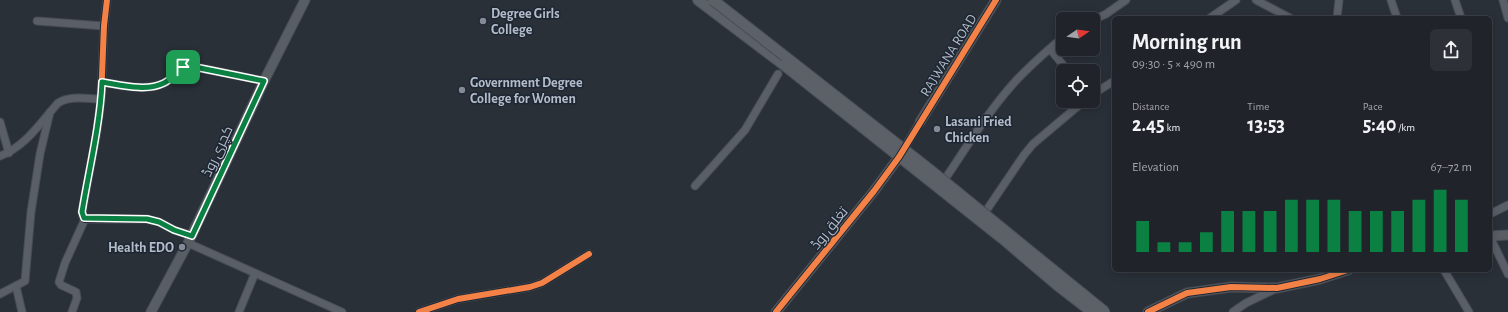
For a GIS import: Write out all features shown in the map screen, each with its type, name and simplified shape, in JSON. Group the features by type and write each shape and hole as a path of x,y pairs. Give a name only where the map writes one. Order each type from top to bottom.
{"main road":[{"path":"698,0 784,65 1003,239 1057,285 1092,312"},
{"path":"713,0 929,169 1105,312"}],"street":[{"path":"85,219 82,212 97,131 101,99 104,26 107,0"},
{"name":"کچری روڈ","path":"151,312 190,240 264,81 305,0"},
{"name":"RAJWANA ROAD","path":"920,122 996,0"},
{"path":"1100,17 1126,0"},
{"path":"1213,16 1236,0"},
{"path":"1256,0 1286,16"},
{"path":"1337,16 1340,0"},
{"path":"1391,0 1396,16"},
{"path":"1456,0 1460,16"},
{"path":"1503,0 1508,18"},
{"path":"37,21 104,26"},
{"path":"947,176 992,110 1014,83 1056,43"},
{"path":"1050,48 1063,64"},
{"path":"102,82 153,88 166,83 183,67 190,66 264,81"},
{"path":"695,186 745,130 778,74"},
{"path":"1100,90 1112,82"},
{"path":"0,156 9,153 18,147 58,103 63,100 77,98 101,99"},
{"path":"988,208 1033,144 1076,108"},
{"path":"0,294 25,282 31,212 39,162 50,112"},
{"path":"0,122 9,153"},
{"path":"899,157 920,122"},
{"name":"تغلق روڈ","path":"776,312 874,191 899,157"},
{"path":"1492,213 1508,205"},
{"path":"85,219 147,219 159,222 190,240 255,273 342,312"},
{"path":"72,312 77,298 76,292 61,285 59,282 65,263 85,219"},
{"path":"1492,237 1508,236"},
{"path":"1492,241 1508,274"},
{"path":"419,312 458,299 542,284 589,254"},
{"path":"1233,312 1246,303 1277,288 1333,272"},
{"path":"1445,272 1469,312"},
{"path":"239,312 255,273"},
{"path":"16,286 22,312"},
{"path":"1148,312 1187,293 1231,287 1277,288"}],"cycle path":[{"path":"107,0 104,26 101,99 97,131 82,212 83,217 85,219 147,219 159,222 174,230 192,236"},
{"path":"776,312 874,191 899,157 996,0"},
{"path":"419,312 458,299 530,287 542,283 589,254"},
{"path":"1148,312 1187,293 1231,287 1277,288 1320,279 1342,272"}],"place":[{"name":"Degree Girls College","path":"483,21"},
{"name":"Government Degree College for Women","path":"462,90"},
{"name":"Lasani Fried Chicken","path":"937,129"},
{"name":"Health EDO","path":"182,247"}],"route":[{"path":"190,66 264,81 192,236 174,230 159,222 147,219 84,218 82,212 97,131 102,82 153,88 166,83 183,67 190,66"}]}
